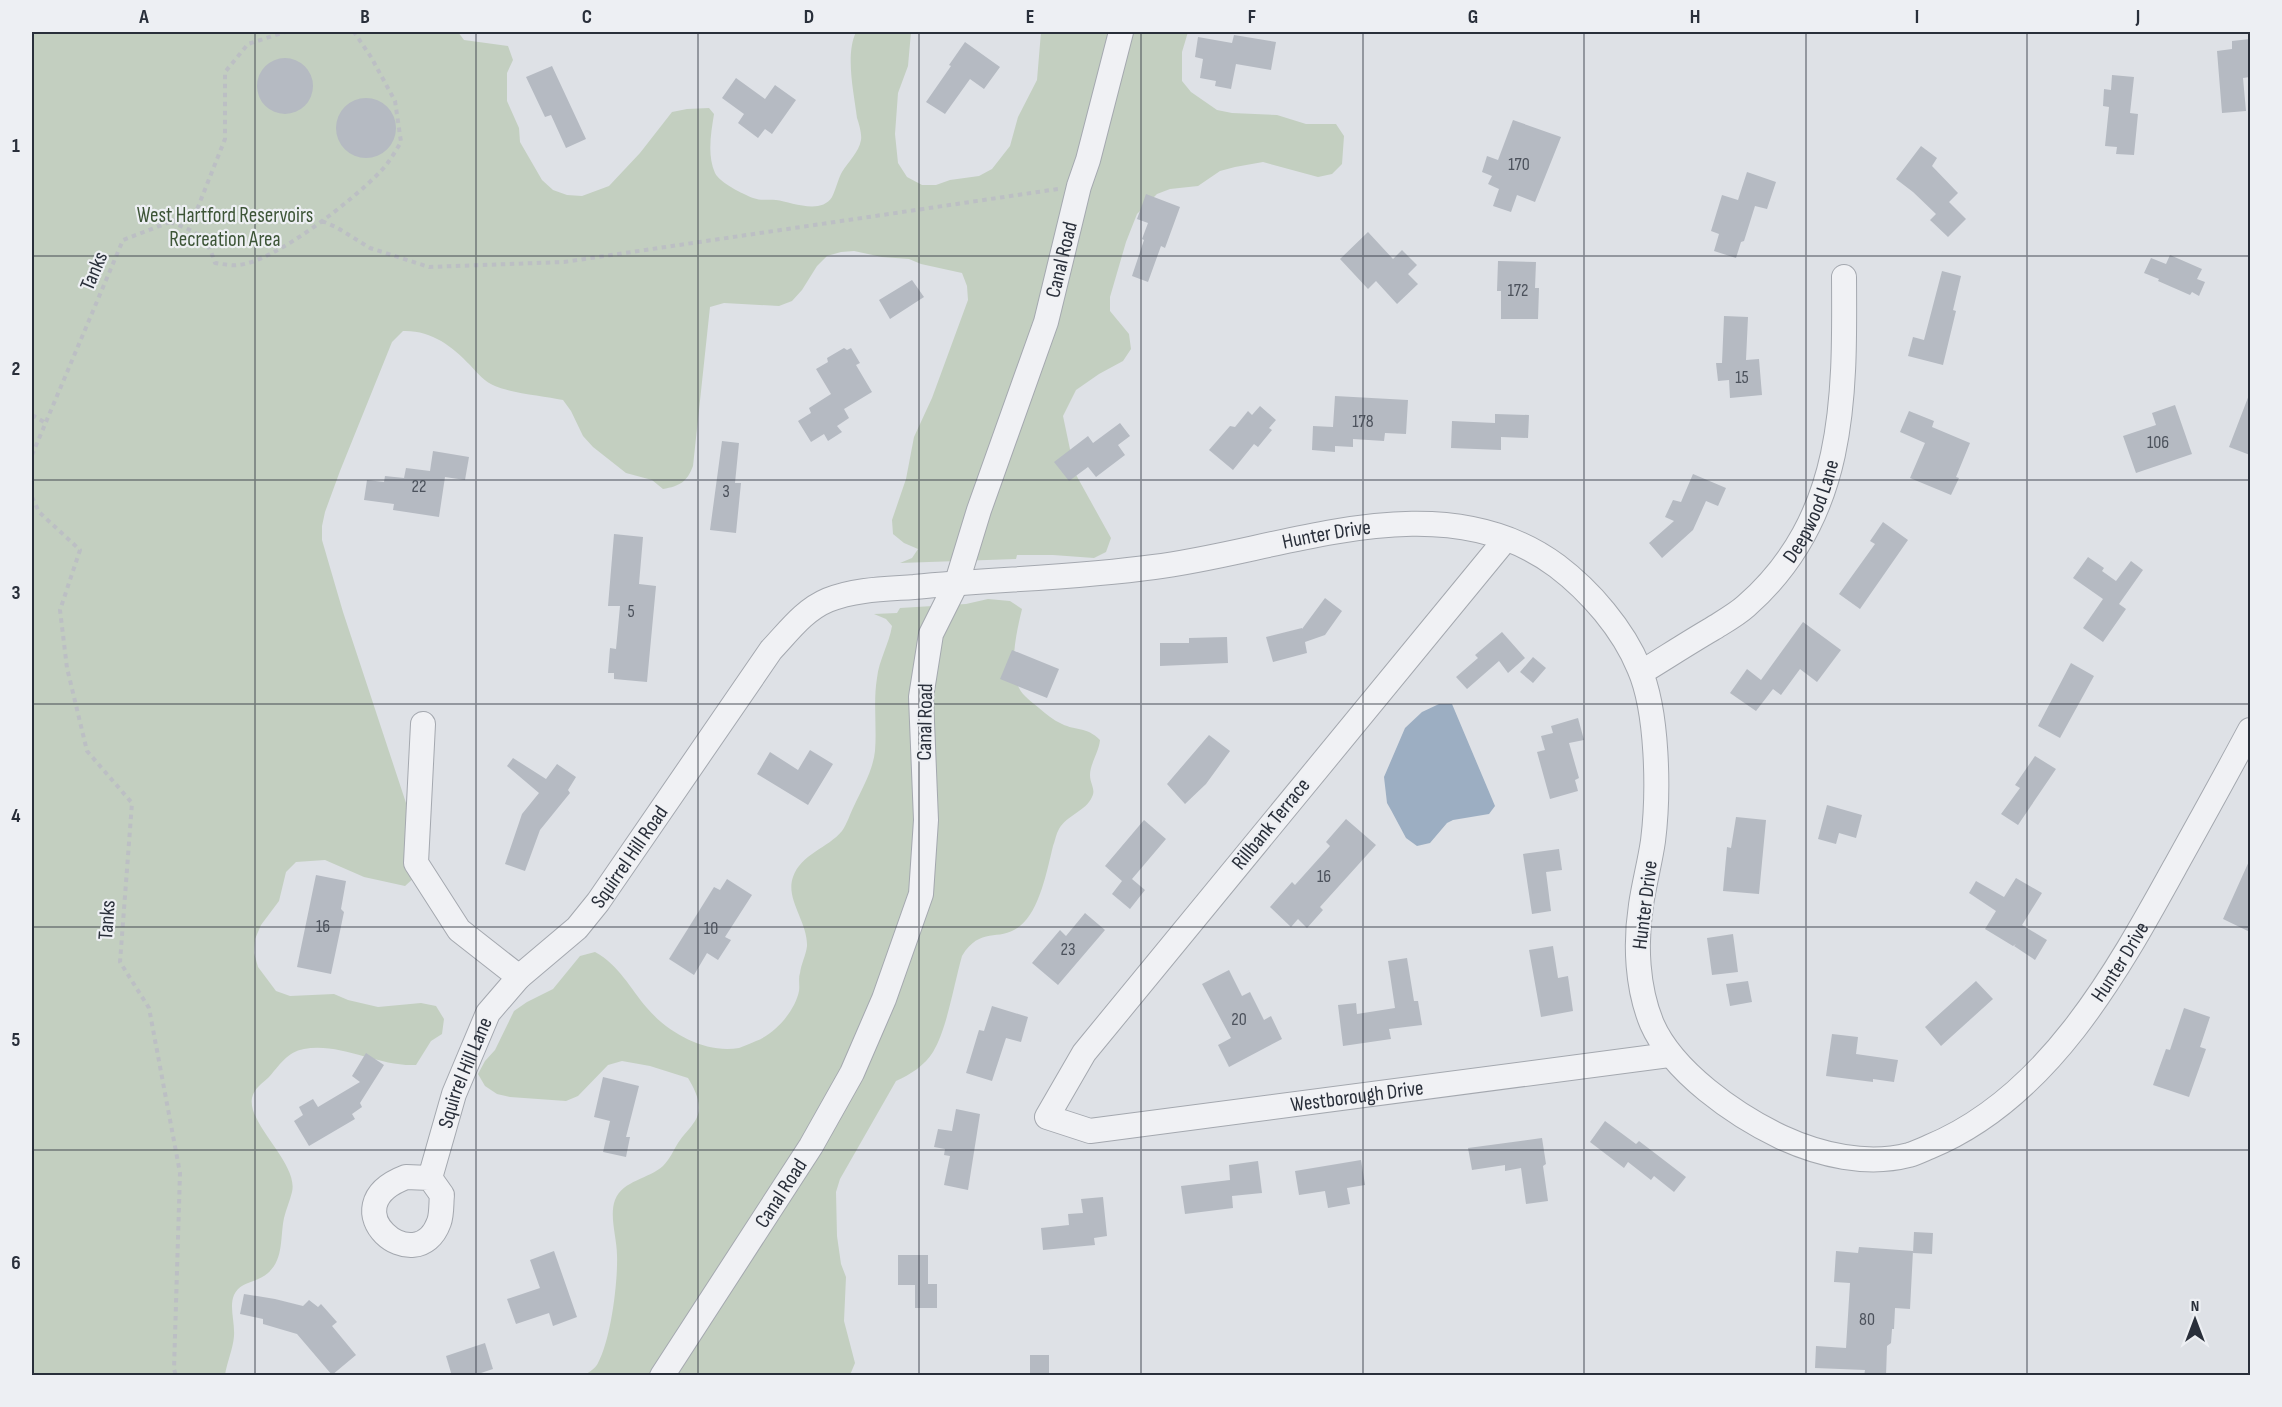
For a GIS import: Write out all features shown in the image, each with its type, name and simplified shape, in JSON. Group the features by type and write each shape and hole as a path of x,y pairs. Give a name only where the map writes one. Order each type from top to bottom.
{"street":[{"name":"Canal Road","path":"662,1376 811,1146 852,1073 884,999 921,894 926,820 921,698 932,634 957,582 979,510 1046,322 1079,186 1088,160 1121,32"},
{"name":"Deepwood Lane","path":"1642,672 1744,608 1776,578 1812,519 1827,482 1837,437 1845,366 1844,277"},
{"name":"Hunter Drive","path":"957,582 1070,576 1196,562 1291,540 1377,526 1430,523 1469,528 1505,540 1529,549 1558,567 1590,596 1629,646 1642,672 1651,713 1656,783 1653,840 1640,910 1637,951 1642,992 1649,1013 1669,1055 1746,1119 1786,1140 1835,1156 1868,1159 1908,1156 1952,1138 2006,1101 2063,1044 2096,1000 2161,891 2250,730"},
{"name":"Rillbank Terrace","path":"1047,1117 1084,1053 1505,540"},
{"name":"Squirrel Hill Road","path":"519,977 577,928 598,902 771,650 802,615 824,602 849,593 957,582"},
{"path":"423,724 416,863 459,930 519,977"},
{"name":"Squirrel Hill Lane","path":"430,1178 454,1094 484,1022 488,1013 519,977"},
{"name":"Westborough Drive","path":"1047,1117 1090,1131 1669,1055"}],"path":[{"name":"Tanks","path":"32,455 123,240 196,212 225,139 225,72 248,44 285,32"},
{"path":"170,222 196,232 211,248 215,263 238,266 258,260 322,221 382,171 401,142 394,101 371,57 354,32"},
{"path":"322,221 370,248 429,267 553,262 1079,186"},
{"path":"32,415 46,423"},
{"name":"Tanks","path":"32,497 39,512 80,550 60,610 68,668 87,751 132,803 120,962 149,1008 180,1173 174,1369 176,1376"}],"green space":[{"name":"West Hartford Reservoirs Recreation Area","path":"32,32 458,32 464,40 508,46 513,60 507,73 507,101 519,128 520,142 542,180 553,190 567,195 582,196 609,186 640,153 672,112 709,108 714,114 710,144 711,159 715,173 722,181 756,199 806,206 821,205 827,202 832,197 844,168 856,153 861,140 852,86 851,52 856,32 911,32 908,66 898,93 895,134 898,163 907,177 922,185 936,185 950,180 979,176 992,169 1010,146 1018,117 1037,80 1041,32 1188,32 1182,52 1182,81 1191,92 1217,110 1277,115 1306,124 1336,124 1344,136 1342,164 1332,174 1318,177 1263,162 1235,167 1220,171 1198,186 1170,189 1157,194 1137,214 1110,297 1110,311 1129,334 1131,349 1123,361 1076,390 1063,416 1075,473 1111,538 1106,552 1094,558 1017,555 1016,559 900,563 912,558 918,549 904,543 893,534 892,520 906,479 914,437 932,398 968,300 967,286 962,273 909,259 882,257 854,251 841,252 827,256 817,266 792,301 779,306 724,303 710,307 693,466 682,482 663,489 652,480 626,473 593,447 583,436 563,400 510,391 491,384 463,358 432,336 403,331 392,342 325,512 322,540 343,612 407,806 416,876 405,886 364,877 325,860 296,862 286,872 279,901 261,925 255,939 254,953 258,967 276,991 290,996 334,994 378,1007 421,1003 436,1006 444,1019 442,1034 431,1041 416,1065 402,1065 331,1049 304,1049 284,1060 255,1091 252,1098 257,1120 288,1169 292,1181 292,1192 284,1218 277,1261 268,1273 240,1287 234,1295 232,1304 234,1336 225,1375 32,1375"},
{"path":"988,599 1010,601 1022,609 1016,638 1014,670 1023,694 1056,721 1086,731 1100,740 1090,771 1093,794 1089,802 1059,829 1042,889 1027,919 1013,931 983,937 969,947 962,956 946,1019 933,1052 917,1069 896,1081 840,1179 836,1192 837,1236 841,1264 846,1277 844,1321 855,1363 850,1375 585,1375 596,1367 603,1353 613,1310 617,1266 613,1213 615,1200 624,1188 657,1170 668,1161 698,1116 699,1105 696,1094 688,1078 650,1066 622,1061 608,1065 578,1096 566,1101 497,1094 485,1086 478,1074 485,1061 495,1050 514,1011 553,989 580,956 595,952 618,970 656,1017 688,1040 714,1048 739,1048 763,1038 777,1027 789,1014 797,999 799,975 807,946 804,928 792,894 793,877 802,862 842,831 867,779 874,758 877,678 892,626 886,619 874,614 897,613 900,608 966,604"}],"water":[{"path":"1439,704 1452,704 1495,806 1489,814 1447,823 1430,843 1417,846 1406,838 1387,803 1384,777 1405,728 1422,712"}],"building":[{"path":"1234,35 1276,42 1271,70 1236,64 1231,89 1215,86 1216,81 1200,78 1203,59 1195,57 1198,37 1232,43"},
{"path":"2250,39 2250,77 2243,78 2246,111 2222,113 2217,51 2232,49 2232,41"},
{"path":"965,42 1000,67 984,89 970,79 945,114 926,102"},
{"path":"285,58 296,60 305,66 311,75 313,86 311,97 305,106 296,112 285,114 274,112 265,106 259,97 257,86 259,75 265,66 274,60"},
{"path":"552,66 586,139 566,148 551,115 545,117 526,77"},
{"path":"2112,75 2134,77 2130,113 2138,114 2134,155 2116,154 2117,147 2105,146 2109,107 2103,106 2104,89 2111,90"},
{"path":"736,78 765,99 775,85 796,100 772,134 765,129 758,138 738,123 744,114 722,98"},
{"path":"366,98 383,103 391,111 396,128 391,145 383,153 366,158 349,153 341,145 336,128 341,111 349,103"},
{"path":"1513,120 1561,137 1535,202 1517,195 1511,212 1493,206 1499,189 1488,184 1492,176 1482,172 1487,156 1498,160"},
{"path":"1921,146 1937,158 1932,166 1958,193 1949,202 1966,219 1948,237 1930,220 1936,214 1896,179"},
{"path":"1747,172 1776,182 1767,209 1755,206 1736,258 1714,251 1719,234 1711,231 1722,195 1738,200"},
{"path":"1146,194 1180,207 1165,248 1161,246 1148,282 1132,276 1148,223 1137,219"},
{"path":"1368,232 1393,259 1402,250 1417,265 1408,274 1418,284 1397,304 1376,281 1368,289 1340,259"},
{"path":"2170,255 2202,269 2197,279 2205,282 2199,296 2192,292 2190,295 2144,273 2151,258 2166,264"},
{"path":"1498,261 1536,262 1535,288 1539,288 1538,319 1501,319 1501,291 1497,291"},
{"path":"1942,271 1961,276 1953,310 1956,311 1943,365 1908,356 1913,337 1924,340"},
{"path":"912,280 924,297 890,319 879,300"},
{"path":"1724,316 1748,317 1746,360 1759,359 1762,395 1730,398 1729,380 1718,381 1716,363 1722,363"},
{"path":"844,348 847,350 851,348 860,363 856,365 872,392 844,409 849,418 837,426 842,432 828,441 824,434 811,442 798,421 811,413 809,408 831,394 816,369 828,362 827,358"},
{"path":"1335,396 1408,400 1406,434 1385,433 1384,441 1353,439 1353,447 1335,446 1335,452 1312,450 1313,426 1333,427"},
{"path":"2250,396 2250,455 2229,447"},
{"path":"2175,405 2192,454 2136,473 2123,436 2156,425 2152,413"},
{"path":"1260,406 1276,420 1269,428 1272,430 1258,447 1254,444 1233,470 1209,450 1230,426 1235,427 1248,411 1252,415"},
{"path":"1909,411 1934,421 1932,427 1970,443 1951,495 1910,478 1925,443 1900,432"},
{"path":"1495,414 1529,415 1528,438 1501,437 1501,450 1451,448 1452,421 1495,423"},
{"path":"1120,423 1130,436 1118,445 1125,455 1096,477 1088,467 1069,481 1054,462 1088,436 1093,443"},
{"path":"722,441 739,443 735,483 741,483 736,533 710,530"},
{"path":"433,451 469,457 465,480 445,477 439,517 393,510 394,504 364,500 367,480 384,482 385,476 404,478 406,468 430,471"},
{"path":"1693,474 1726,488 1718,506 1706,501 1693,530 1662,558 1649,543 1674,521 1665,517 1673,500 1681,502"},
{"path":"1883,522 1908,540 1860,609 1839,594 1875,544 1870,541"},
{"path":"614,534 643,537 639,584 656,586 647,682 614,679 614,673 608,673 610,648 616,649 620,606 608,606"},
{"path":"2088,557 2104,568 2102,571 2116,581 2131,561 2143,570 2119,604 2126,609 2103,642 2083,628 2103,599 2073,578"},
{"path":"1325,598 1342,611 1325,635 1305,642 1307,653 1273,662 1266,637 1302,629"},
{"path":"1803,622 1841,650 1817,682 1800,669 1781,695 1773,689 1756,711 1730,693 1747,669 1761,680"},
{"path":"1502,632 1525,658 1508,673 1499,661 1467,689 1456,677 1478,658 1475,655"},
{"path":"1227,637 1228,663 1160,666 1160,643 1189,643 1189,638"},
{"path":"1012,650 1059,669 1047,698 1000,679"},
{"path":"1533,657 1546,668 1533,683 1520,672"},
{"path":"2071,663 2094,676 2060,738 2038,726"},
{"path":"1578,718 1584,740 1569,743 1579,778 1575,780 1578,791 1550,799 1537,752 1545,750 1541,736 1553,733 1551,726"},
{"path":"1209,735 1230,751 1206,784 1185,804 1167,784"},
{"path":"810,750 833,764 808,805 757,774 770,752 798,770"},
{"path":"2035,756 2056,769 2018,825 2001,814 2020,788 2015,785"},
{"path":"513,758 546,779 557,764 576,777 568,790 570,793 540,830 525,871 505,864 522,814 539,793 507,766"},
{"path":"1827,805 1862,815 1856,838 1839,833 1836,844 1818,839"},
{"path":"1736,817 1766,820 1759,894 1723,891 1727,847 1731,848"},
{"path":"1346,819 1376,845 1320,907 1323,910 1307,928 1298,919 1291,927 1270,907 1292,882 1295,885 1330,846 1326,842"},
{"path":"1144,820 1166,839 1132,879 1145,890 1130,909 1112,894 1122,881 1105,866"},
{"path":"1559,849 1562,870 1546,872 1551,911 1532,914 1523,854"},
{"path":"2250,859 2250,932 2223,919"},
{"path":"316,875 346,881 341,909 344,912 331,974 297,967"},
{"path":"2016,878 2042,893 2022,925 2047,940 2035,960 2014,946 2016,944 2013,946 1985,929 1996,911 1969,893 1976,881 2004,897"},
{"path":"727,879 752,895 725,937 731,940 718,960 707,953 694,975 669,959 714,887 720,890"},
{"path":"1085,913 1105,930 1058,985 1032,963 1060,930 1066,936"},
{"path":"1733,934 1738,972 1712,975 1707,938"},
{"path":"1553,946 1558,978 1568,976 1573,1011 1541,1017 1529,950"},
{"path":"1407,958 1414,1001 1418,1001 1422,1025 1389,1029 1391,1039 1343,1046 1338,1005 1356,1003 1357,1014 1395,1008 1388,961"},
{"path":"1229,970 1242,996 1250,992 1264,1020 1271,1016 1282,1039 1229,1067 1218,1045 1231,1038 1202,984"},
{"path":"1748,981 1752,1002 1730,1006 1726,984"},
{"path":"1976,981 1993,999 1941,1046 1925,1027"},
{"path":"992,1006 1028,1017 1021,1042 1006,1038 992,1081 966,1073 979,1030 984,1031"},
{"path":"2184,1008 2210,1017 2200,1047 2206,1049 2189,1097 2153,1085 2166,1049 2170,1050"},
{"path":"1832,1034 1858,1037 1856,1054 1898,1060 1894,1082 1873,1079 1873,1082 1826,1076"},
{"path":"366,1053 384,1065 360,1103 362,1107 352,1114 355,1119 309,1146 294,1121 303,1115 299,1107 313,1099 318,1107 360,1082 352,1076"},
{"path":"603,1077 639,1086 626,1137 630,1137 626,1157 603,1152 610,1121 594,1117"},
{"path":"956,1109 980,1114 968,1190 944,1185 950,1156 944,1155 945,1149 934,1147 938,1129 952,1131"},
{"path":"1605,1121 1636,1144 1639,1141 1686,1177 1674,1192 1654,1176 1651,1180 1628,1162 1624,1168 1590,1142"},
{"path":"1542,1138 1548,1201 1526,1204 1521,1168 1505,1171 1505,1165 1472,1170 1468,1148"},
{"path":"1361,1160 1365,1185 1347,1188 1350,1204 1328,1208 1325,1191 1299,1195 1295,1171"},
{"path":"1258,1161 1262,1193 1232,1196 1233,1208 1185,1214 1181,1186 1230,1180 1229,1165"},
{"path":"1103,1197 1107,1236 1094,1238 1095,1245 1043,1250 1041,1228 1069,1225 1068,1214 1083,1213 1081,1199"},
{"path":"1914,1232 1933,1233 1932,1254 1913,1253"},
{"path":"1859,1247 1913,1251 1910,1309 1895,1308 1894,1329 1892,1329 1891,1343 1887,1346 1886,1376 1864,1376 1865,1370 1815,1368 1816,1346 1846,1348 1850,1283 1834,1282 1836,1251 1858,1253"},
{"path":"554,1251 577,1317 553,1326 549,1313 516,1324 507,1299 540,1288 530,1260"},
{"path":"898,1255 928,1255 928,1284 937,1284 937,1308 915,1308 915,1285 898,1285"},
{"path":"244,1294 303,1306 309,1300 318,1307 321,1304 337,1322 332,1326 356,1355 332,1375 297,1334 263,1324 263,1319 240,1314"},
{"path":"485,1343 493,1369 472,1376 452,1376 446,1356"},
{"path":"1030,1355 1049,1355 1049,1376 1030,1376"}]}
